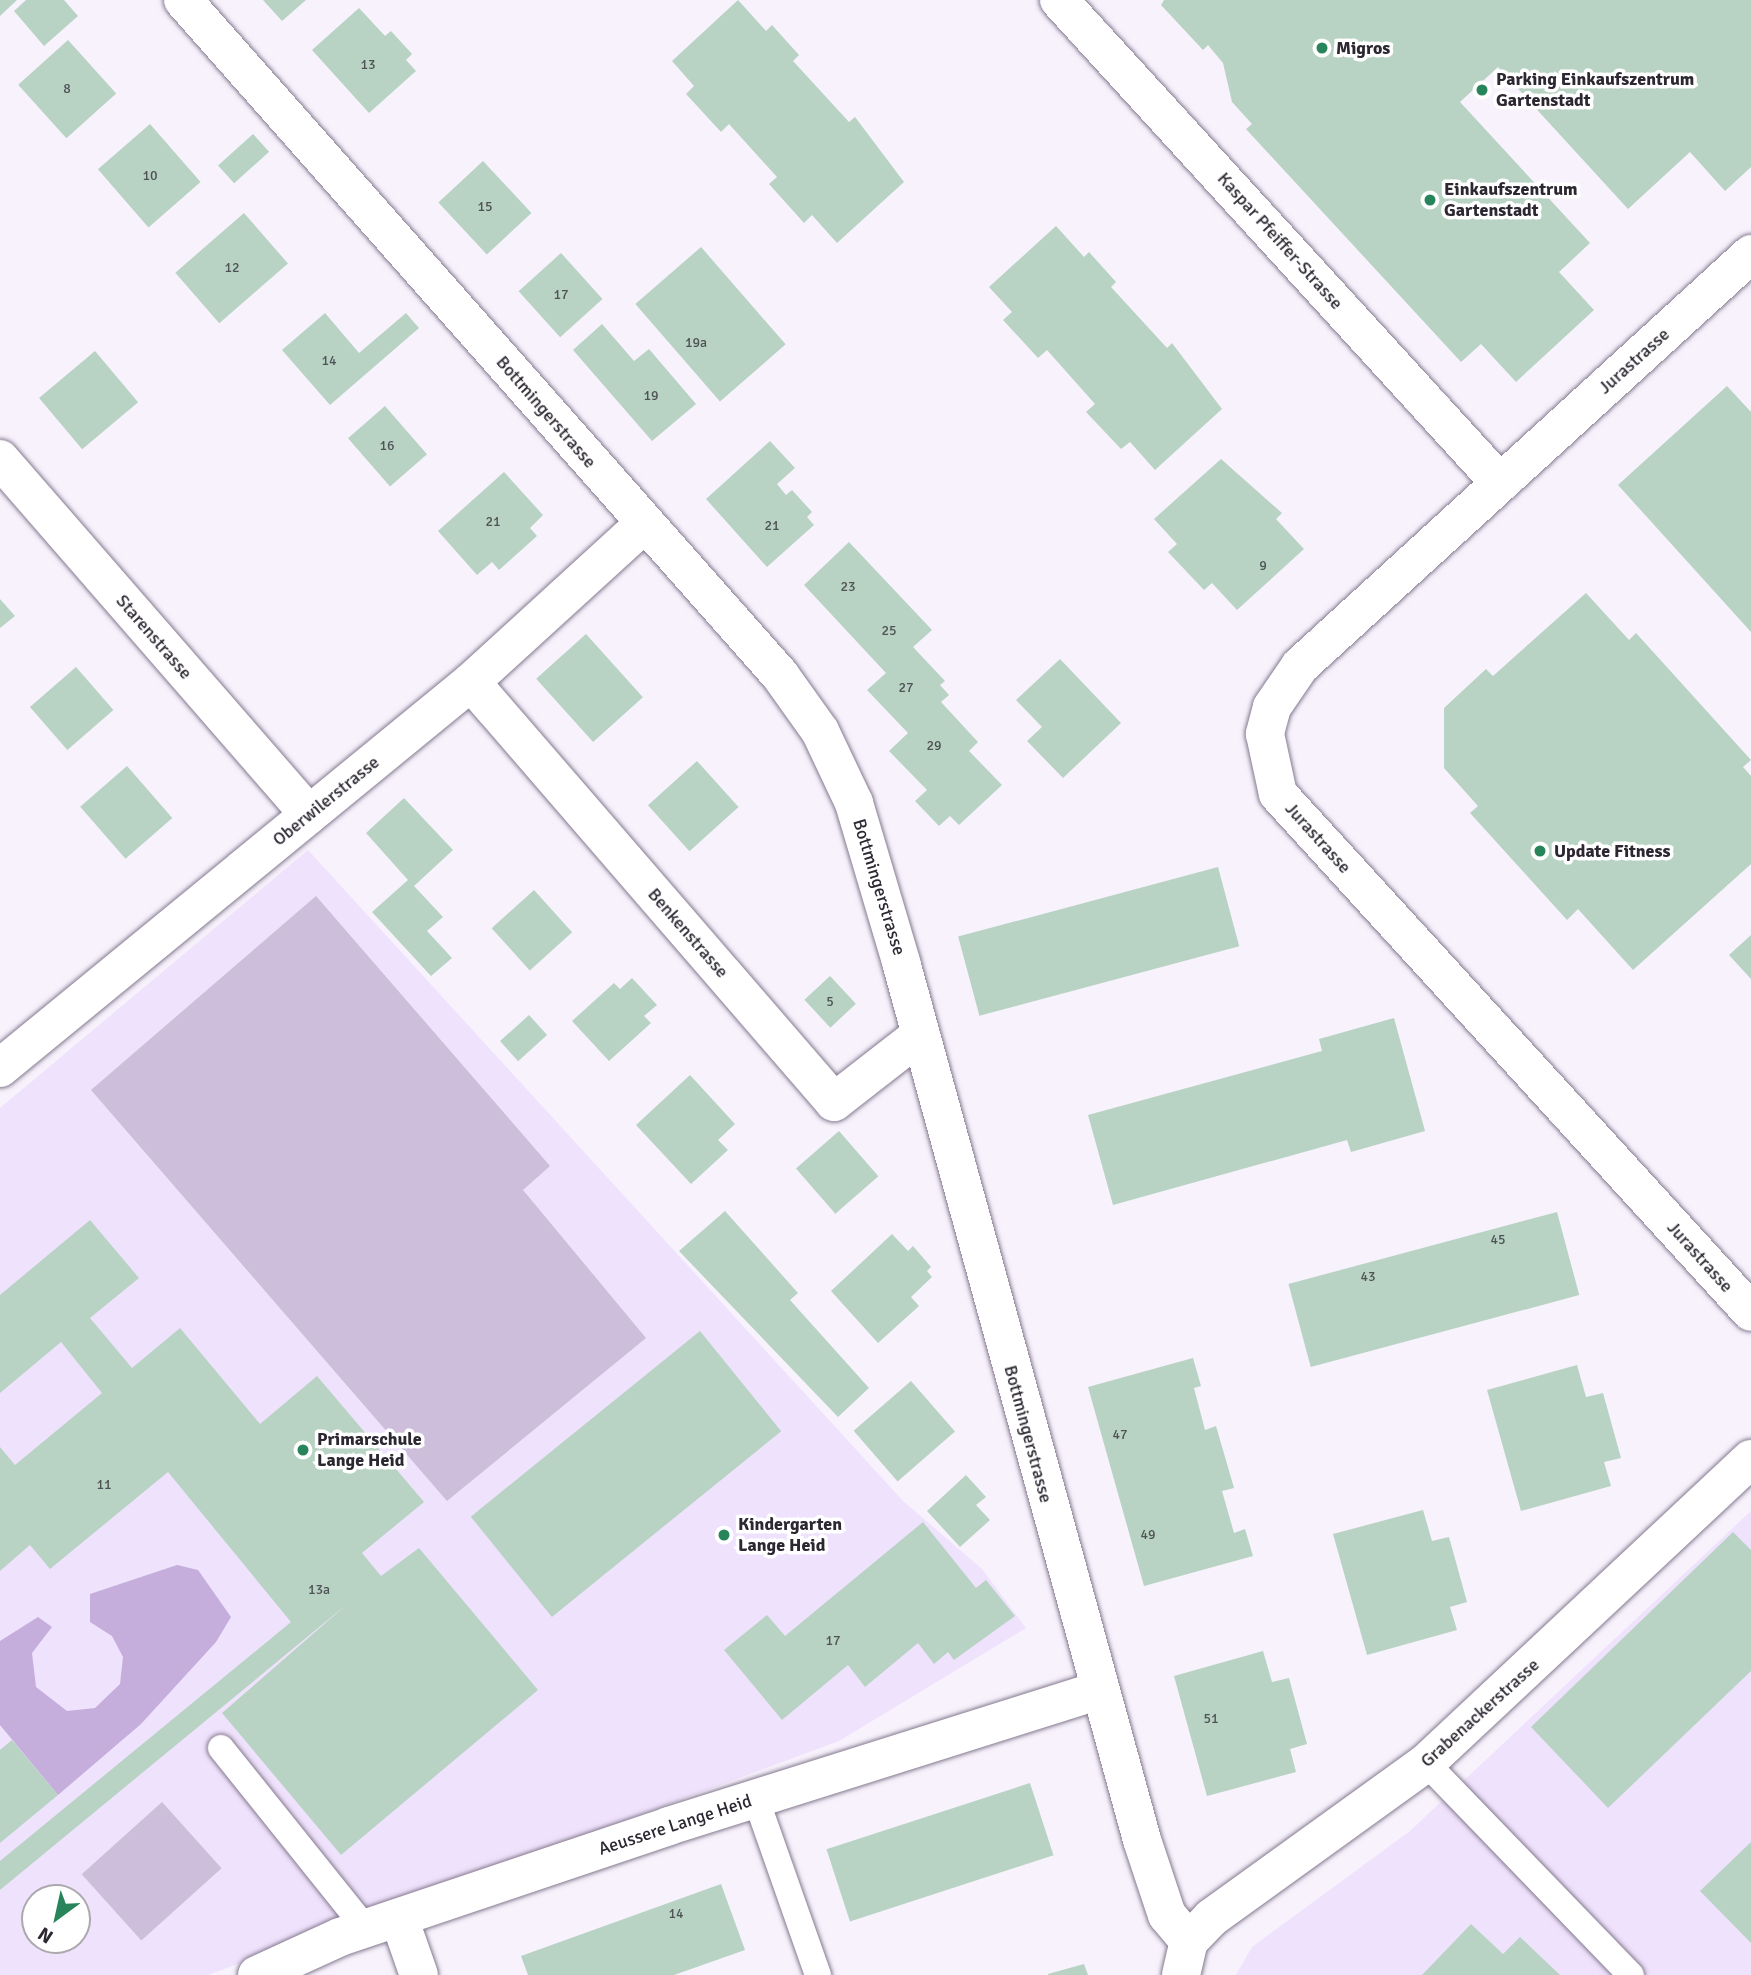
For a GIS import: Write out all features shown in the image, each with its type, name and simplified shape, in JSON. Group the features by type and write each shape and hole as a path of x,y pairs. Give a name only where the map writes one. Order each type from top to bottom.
{"street":[{"name":"Bottmingerstrasse","path":"183,0 780,675 820,731 854,803 920,1035 1098,1691 1167,1915 1185,1958"},
{"name":"Kaspar Pfeiffer-Strasse","path":"1059,0 1500,483"},
{"name":"Jurastrasse","path":"1751,254 1300,666 1272,707 1265,734 1267,764 1278,794 1751,1312"},
{"name":"Starenstrasse","path":"0,459 309,815"},
{"name":"Oberwilerstrasse","path":"0,1068 471,682 644,524"},
{"name":"Benkenstrasse","path":"471,682 834,1102 920,1035"},
{"name":"Grabenackerstrasse","path":"1185,1958 1426,1763 1751,1459"},
{"name":"Aeussere Lange Heid","path":"257,1975 382,1924 756,1799 1098,1691"},
{"path":"382,1924 419,1975"}],"lane":[{"path":"221,1748 382,1924"},
{"path":"1426,1763 1631,1975"},
{"path":"756,1799 818,1975"}],"shaded area":[{"name":"Primarschule Lange Heid","path":"308,850 903,1501 982,1569 1026,1628 839,1741 208,1975 0,1975 0,1108"},
{"path":"316,896 550,1166 523,1190 646,1338 447,1501 91,1090"},
{"path":"1751,1511 1751,1975 1236,1975 1252,1947 1410,1831"},
{"path":"177,1565 198,1570 231,1617 216,1642 141,1724 58,1795 0,1725 0,1641 38,1617 52,1627 32,1653 36,1687 67,1711 95,1708 120,1684 123,1657 112,1636 90,1622 90,1594"},
{"path":"162,1802 222,1868 141,1940 82,1874"}],"building":[{"path":"0,0 17,0 0,16"},
{"path":"26,0 64,0 78,16 44,46 14,11"},
{"path":"263,0 306,0 282,21"},
{"path":"738,0 766,31 772,25 799,55 793,61 849,122 855,117 904,182 837,243 812,215 804,223 769,184 777,177 729,124 721,132 686,94 694,86 672,61"},
{"name":"Einkaufszentrum Gartenstadt","path":"1164,0 1751,0 1751,167 1725,191 1690,152 1628,209 1498,67 1460,102 1590,243 1559,272 1594,310 1516,382 1481,344 1461,362 1246,129 1252,124 1232,102 1223,63 1208,45 1203,50 1161,5"},
{"path":"359,8 385,36 391,31 412,54 406,60 416,71 369,113 312,50"},
{"path":"68,40 116,94 66,138 18,85"},
{"path":"150,124 201,182 148,227 98,169"},
{"path":"253,134 269,152 234,183 218,165"},
{"path":"483,161 531,213 487,255 438,203"},
{"path":"244,213 288,264 219,323 175,273"},
{"path":"1056,226 1084,257 1089,252 1116,282 1111,287 1167,348 1172,343 1222,409 1155,470 1130,442 1121,449 1086,412 1095,404 1047,350 1038,358 1003,320 1012,312 989,287"},
{"path":"701,247 786,344 720,401 635,304"},
{"path":"561,253 602,299 560,337 519,291"},
{"path":"325,313 359,353 406,313 419,328 330,405 282,350"},
{"path":"602,324 634,361 649,349 696,404 652,441 573,350"},
{"path":"95,351 138,402 82,449 39,398"},
{"path":"1727,386 1751,412 1751,632 1618,485"},
{"path":"385,406 427,454 390,486 348,438"},
{"path":"770,441 795,468 777,484 786,495 792,490 812,512 807,517 814,525 767,567 706,499"},
{"path":"1221,459 1282,513 1276,519 1304,549 1237,610 1212,583 1204,590 1168,552 1177,544 1154,519"},
{"path":"504,472 543,515 530,528 537,536 499,570 492,562 477,575 438,531"},
{"path":"849,542 932,630 913,647 945,681 940,685 949,695 941,702 978,742 969,751 1002,785 959,825 950,816 939,826 915,801 927,790 889,751 908,733 867,690 886,673 804,585"},
{"path":"1586,593 1629,640 1636,633 1751,760 1743,767 1751,776 1751,864 1633,970 1578,909 1567,920 1470,813 1478,806 1444,768 1444,708 1486,669 1493,676"},
{"path":"0,599 15,616 0,628"},
{"path":"586,634 643,697 593,742 536,679"},
{"path":"1060,659 1121,723 1063,778 1027,741 1042,727 1016,700"},
{"path":"76,667 113,710 67,750 30,707"},
{"path":"697,761 738,807 689,851 648,805"},
{"path":"127,766 172,818 125,859 80,807"},
{"path":"404,798 453,850 414,886 443,917 427,931 452,958 431,976 372,912 408,880 366,833"},
{"path":"1218,867 1239,946 979,1016 958,937"},
{"path":"534,890 572,932 530,970 492,928"},
{"path":"1751,935 1751,979 1729,955"},
{"path":"830,976 856,1004 830,1028 804,1000"},
{"path":"632,978 657,1005 644,1016 651,1023 609,1061 572,1021 614,983 620,989"},
{"path":"529,1015 547,1035 518,1061 500,1041"},
{"path":"1394,1018 1425,1131 1351,1152 1347,1140 1113,1205 1088,1115 1322,1051 1319,1039"},
{"path":"690,1075 735,1124 718,1140 728,1150 691,1184 636,1125"},
{"path":"839,1131 878,1176 835,1214 796,1168"},
{"path":"725,1211 798,1293 790,1300 869,1388 838,1417 679,1251"},
{"path":"1557,1212 1579,1295 1311,1367 1288,1284"},
{"path":"90,1220 139,1278 90,1318 132,1368 180,1328 260,1424 317,1376 424,1502 362,1553 381,1576 419,1548 538,1690 341,1855 222,1713 346,1605 0,1890 0,1861 291,1622 168,1472 50,1569 30,1545 0,1571 0,1447 15,1465 102,1393 61,1342 0,1393 0,1295"},
{"path":"892,1234 908,1251 913,1246 931,1267 927,1271 932,1277 911,1297 919,1306 878,1343 831,1291"},
{"path":"700,1331 781,1431 552,1617 471,1517"},
{"path":"1193,1358 1201,1386 1194,1388 1205,1430 1216,1426 1234,1488 1222,1491 1234,1533 1245,1529 1253,1556 1144,1586 1088,1387"},
{"path":"1577,1365 1586,1397 1603,1393 1621,1458 1604,1462 1611,1486 1521,1511 1487,1390"},
{"path":"911,1381 955,1432 898,1481 854,1431"},
{"path":"966,1475 986,1497 976,1505 990,1520 960,1547 927,1511"},
{"path":"1423,1510 1432,1541 1449,1537 1467,1602 1450,1607 1457,1630 1367,1655 1333,1534"},
{"path":"923,1522 976,1588 986,1580 1015,1616 954,1660 948,1652 934,1664 918,1643 865,1687 848,1665 782,1720 724,1650 767,1615 785,1636"},
{"path":"1733,1532 1751,1550 1751,1671 1608,1808 1531,1727"},
{"path":"1263,1651 1272,1682 1289,1678 1307,1744 1290,1749 1296,1772 1207,1796 1174,1676"},
{"path":"12,1740 58,1795 0,1843 0,1750"},
{"path":"1030,1783 1053,1855 850,1921 826,1849"},
{"path":"1751,1842 1751,1943 1700,1891"},
{"path":"721,1884 745,1950 674,1975 528,1975 521,1956"},
{"path":"1471,1924 1503,1954 1520,1937 1560,1975 1422,1975"},
{"path":"1084,1964 1088,1975 1048,1975 1048,1974"}],"place":[{"name":"Migros","path":"1322,48"},
{"name":"Parking Einkaufszentrum Gartenstadt","path":"1482,90"},
{"name":"Einkaufszentrum Gartenstadt","path":"1430,200"},
{"name":"Update Fitness","path":"1540,851"},
{"name":"Primarschule Lange Heid","path":"303,1450"},
{"name":"Kindergarten Lange Heid","path":"724,1535"}]}
